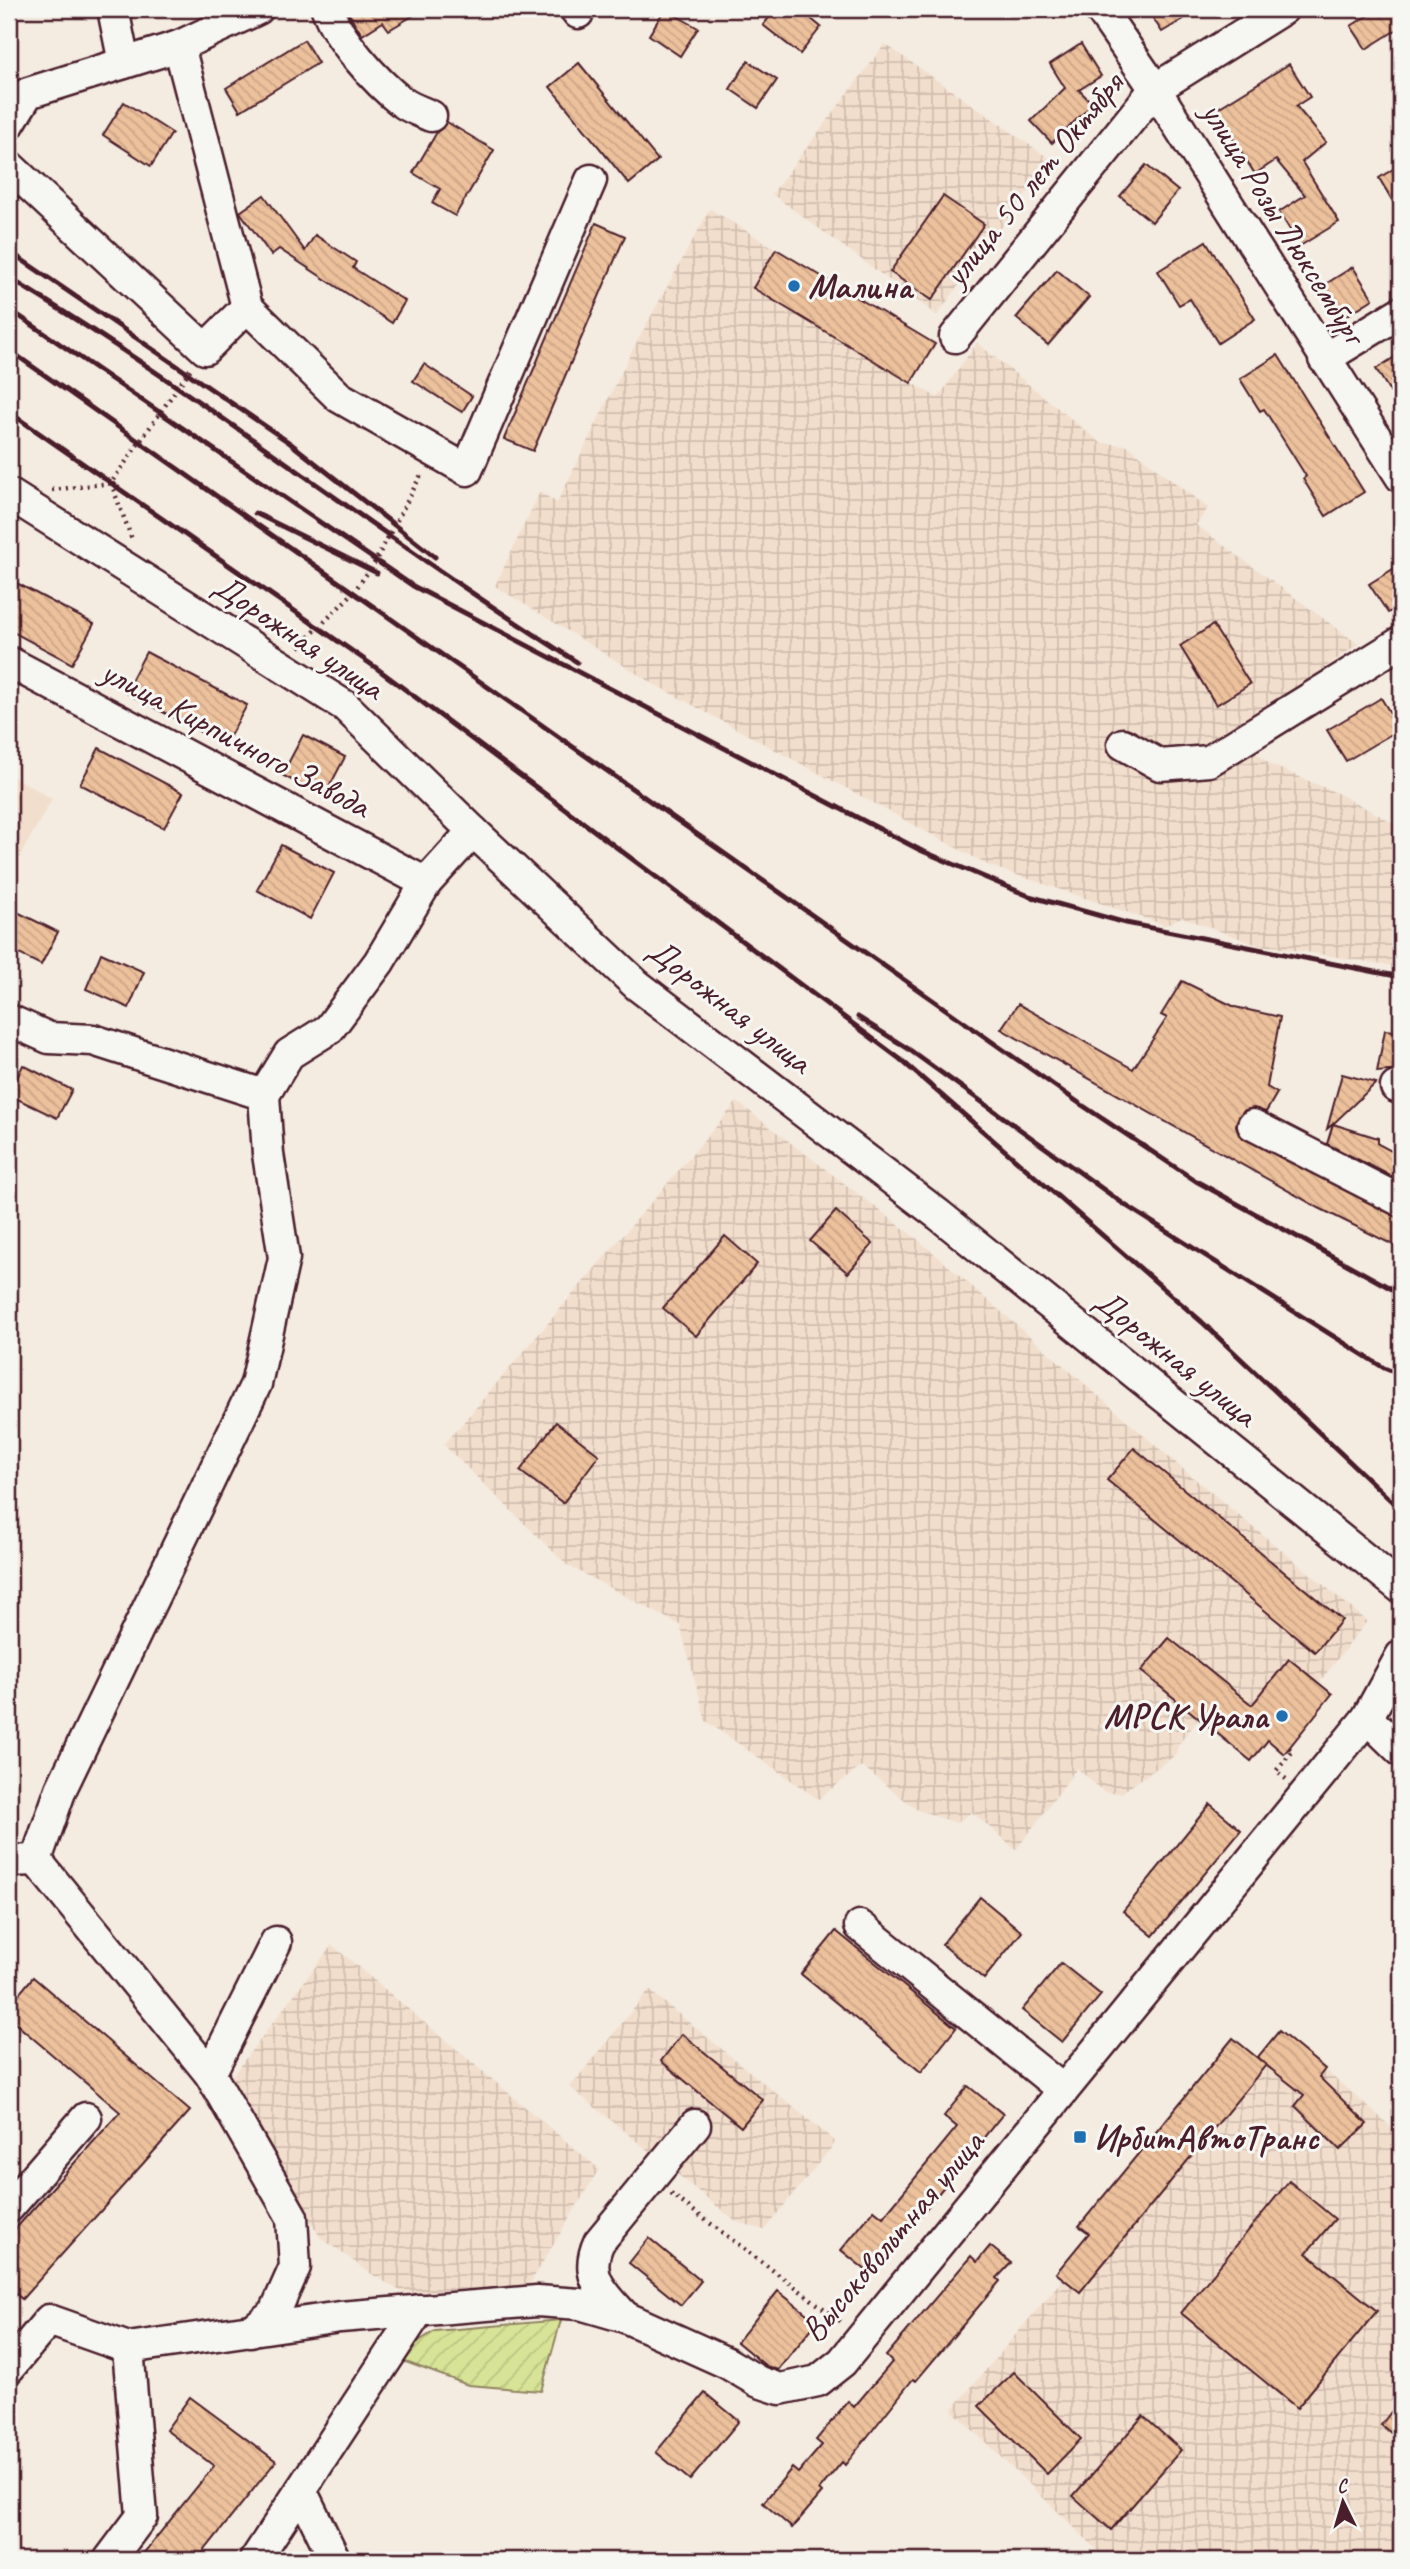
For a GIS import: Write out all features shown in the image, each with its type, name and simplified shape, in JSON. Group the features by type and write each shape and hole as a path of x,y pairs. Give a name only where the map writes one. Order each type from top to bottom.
{"street":[{"path":"113,9 124,63"},
{"path":"9,124 28,93 180,46 258,9"},
{"path":"327,9 333,26 361,60 402,102 431,116"},
{"name":"улица Розы Люксембург","path":"1100,9 1155,89 1401,477"},
{"name":"улица 50 лет Октября","path":"955,337 1155,89 1283,9"},
{"path":"180,46 247,307 339,397 467,470 591,180"},
{"path":"9,166 205,349 247,307"},
{"path":"1324,359 1401,312"},
{"name":"Дорожная улица","path":"9,494 345,706 637,985 939,1215 1401,1588"},
{"path":"1123,744 1160,765 1179,766 1209,761 1401,642"},
{"name":"улица Кирпичного Завода","path":"9,662 426,883"},
{"path":"238,2333 275,2312 295,2267 292,2217 210,2074 23,1860 61,1789 256,1384 284,1258 268,1154 264,1095 289,1054 329,1029 379,962 426,883 473,831"},
{"path":"9,1020 49,1038 93,1040 264,1095"},
{"path":"1253,1125 1401,1201"},
{"name":"Высоковольтная улица","path":"128,2348 340,2317 537,2301 580,2304 625,2317 726,2363 758,2382 780,2389 818,2381 842,2362 1367,1717 1401,1656"},
{"path":"1367,1717 1401,1751"},
{"path":"860,1926 1063,2090"},
{"path":"210,2074 276,1942"},
{"path":"9,2207 86,2118"},
{"path":"625,2317 593,2276 592,2258 599,2242 695,2125"},
{"path":"255,2560 419,2310"},
{"path":"13,2355 49,2320 128,2348 142,2516 109,2560"},
{"path":"301,2490 335,2560"}],"path":[{"path":"9,494 111,483 205,349"},
{"path":"305,640 353,593 374,562 434,451"},
{"path":"111,483 147,580"},
{"path":"1289,1748 1293,1751 1276,1772 1289,1782 1298,1772"},
{"path":"651,2179 845,2324 854,2314"}],"shaded area":[{"path":"885,44 1051,160 937,315 772,194"},
{"path":"710,209 776,249 753,289 938,398 977,343 1101,443 1127,445 1208,508 1196,525 1358,644 1234,732 1269,764 1339,794 1401,827 1401,967 1255,944 1182,917 1165,925 990,866 652,683 495,586 540,492 557,503 632,351"},
{"path":"9,774 52,799 9,875"},
{"path":"737,1102 916,1238 1184,1470 1367,1621 1319,1683 1252,1705 1168,1638 1141,1671 1199,1718 1178,1745 1177,1754 1121,1793 1104,1792 1077,1768 1016,1850 972,1812 956,1823 916,1809 862,1766 818,1799 706,1721 680,1625 567,1565 444,1445"},
{"path":"332,1945 599,2169 529,2285 404,2293 370,2273 320,2237 230,2079"},
{"path":"649,1990 836,2142 764,2230 735,2221 570,2087"},
{"path":"1279,2031 1401,2135 1401,2560 1108,2560 952,2410 1063,2279 1056,2273 1089,2234 1079,2226 1233,2038 1257,2058"}],"green space":[{"path":"561,2320 541,2391 468,2385 403,2361 419,2341 435,2331"}],"building":[{"path":"346,9 424,9 389,30 383,22 362,35"},
{"path":"665,9 698,28 680,56 649,35"},
{"path":"776,9 799,9 821,27 800,54 763,25"},
{"path":"1147,9 1200,9 1162,32"},
{"path":"1378,9 1401,9 1401,27 1366,49 1351,26"},
{"path":"304,40 318,63 240,111 226,88"},
{"path":"1081,44 1101,76 1079,90 1093,104 1052,143 1031,121 1065,88 1050,64"},
{"path":"748,61 777,80 758,108 730,89"},
{"path":"579,63 658,160 629,184 550,87"},
{"path":"1289,64 1310,97 1296,106 1326,142 1302,162 1339,222 1300,246 1279,212 1305,195 1276,160 1255,174 1215,110"},
{"path":"124,102 172,133 151,166 103,135"},
{"path":"447,122 494,150 455,216 432,203 440,189 413,173 437,132"},
{"path":"1401,164 1401,215 1379,178"},
{"path":"1146,165 1178,191 1152,222 1120,196"},
{"path":"264,195 305,251 315,235 356,262 353,268 405,301 392,323 279,249 271,255 240,212"},
{"path":"943,196 984,224 932,300 890,272"},
{"path":"596,223 625,236 533,451 504,439"},
{"path":"1206,241 1255,319 1218,343 1190,299 1179,305 1158,271"},
{"path":"776,249 935,344 911,383 753,288"},
{"path":"1353,267 1373,299 1344,317 1324,285"},
{"path":"1057,270 1089,297 1048,345 1016,318"},
{"path":"1401,353 1401,409 1376,369"},
{"path":"1278,355 1364,492 1326,516 1303,479 1306,476 1264,409 1260,411 1240,379"},
{"path":"424,364 472,396 462,412 413,381"},
{"path":"1401,564 1401,605 1388,613 1369,584"},
{"path":"9,579 94,624 72,664 9,630"},
{"path":"1213,625 1250,684 1216,705 1180,646"},
{"path":"146,652 247,705 225,745 125,692"},
{"path":"1381,698 1400,729 1346,761 1327,730"},
{"path":"303,735 345,757 324,797 282,775"},
{"path":"99,748 183,793 164,828 80,784"},
{"path":"281,845 334,873 310,919 257,890"},
{"path":"9,908 58,932 41,965 9,949"},
{"path":"101,953 144,972 129,1008 86,989"},
{"path":"1182,981 1235,1007 1280,1017 1267,1087 1277,1093 1266,1112 1253,1108 1243,1111 1236,1125 1239,1135 1401,1218 1401,1249 1319,1208 1001,1029 1018,1004 1133,1069 1167,1018 1161,1015"},
{"path":"1385,1030 1401,1032 1401,1070 1377,1072"},
{"path":"23,1065 72,1090 57,1118 9,1095"},
{"path":"1342,1074 1376,1083 1327,1129"},
{"path":"1333,1124 1378,1138 1378,1144 1401,1156 1401,1181 1327,1144"},
{"path":"836,1211 873,1244 848,1273 810,1241"},
{"path":"725,1236 757,1264 696,1336 663,1308"},
{"path":"556,1422 599,1455 563,1503 520,1471"},
{"path":"1134,1448 1342,1620 1315,1652 1107,1480"},
{"path":"1169,1638 1252,1705 1289,1659 1332,1694 1284,1754 1268,1740 1251,1761 1141,1671"},
{"path":"1210,1804 1241,1830 1153,1936 1123,1911"},
{"path":"980,1897 1022,1932 984,1979 942,1944"},
{"path":"836,1931 956,2028 921,2072 801,1974"},
{"path":"1061,1963 1101,1995 1062,2042 1022,2010"},
{"path":"33,1977 190,2111 22,2299 9,2288 9,2236 120,2112 9,2018 9,2006"},
{"path":"1279,2031 1325,2069 1319,2077 1367,2124 1340,2150 1295,2106 1304,2095 1257,2058"},
{"path":"682,2034 763,2100 741,2127 661,2061"},
{"path":"1233,2038 1266,2065 1080,2292 1056,2273 1089,2233 1079,2226"},
{"path":"968,2086 1003,2114 872,2275 841,2250 874,2210 883,2217 957,2127 944,2116"},
{"path":"1289,2181 1335,2219 1306,2253 1377,2311 1297,2408 1181,2313"},
{"path":"649,2238 701,2281 681,2305 629,2263"},
{"path":"990,2246 1011,2263 997,2278 1000,2281 916,2381 913,2379 845,2465 842,2462 819,2490 822,2493 792,2528 763,2503 792,2468 798,2473 822,2445 816,2440 848,2401 854,2407 892,2362 886,2356 971,2256 977,2262"},
{"path":"778,2291 817,2322 778,2370 766,2366 737,2342"},
{"path":"1014,2372 1081,2439 1047,2474 979,2406"},
{"path":"705,2393 739,2421 690,2480 656,2452"},
{"path":"190,2397 276,2461 197,2560 138,2560 214,2466 166,2430"},
{"path":"1401,2399 1401,2441 1381,2425"},
{"path":"1143,2416 1181,2450 1111,2530 1073,2496"}],"railway":[{"path":"9,251 290,443 435,557"},
{"path":"9,278 82,323 434,567 577,662"},
{"path":"9,309 413,586 920,850 1029,896 1126,923 1401,977"},
{"path":"9,350 1079,1103 1196,1181 1401,1294"},
{"path":"9,412 375,667 900,1059 1202,1322 1401,1510"},
{"path":"255,513 377,573"},
{"path":"858,1017 907,1048 1125,1205 1384,1368 1401,1375"}],"place":[{"name":"Малина","path":"794,286"},
{"name":"МРСК Урала","path":"1282,1716"},
{"name":"ИрбитАвтоТранс","path":"1080,2137"}]}
